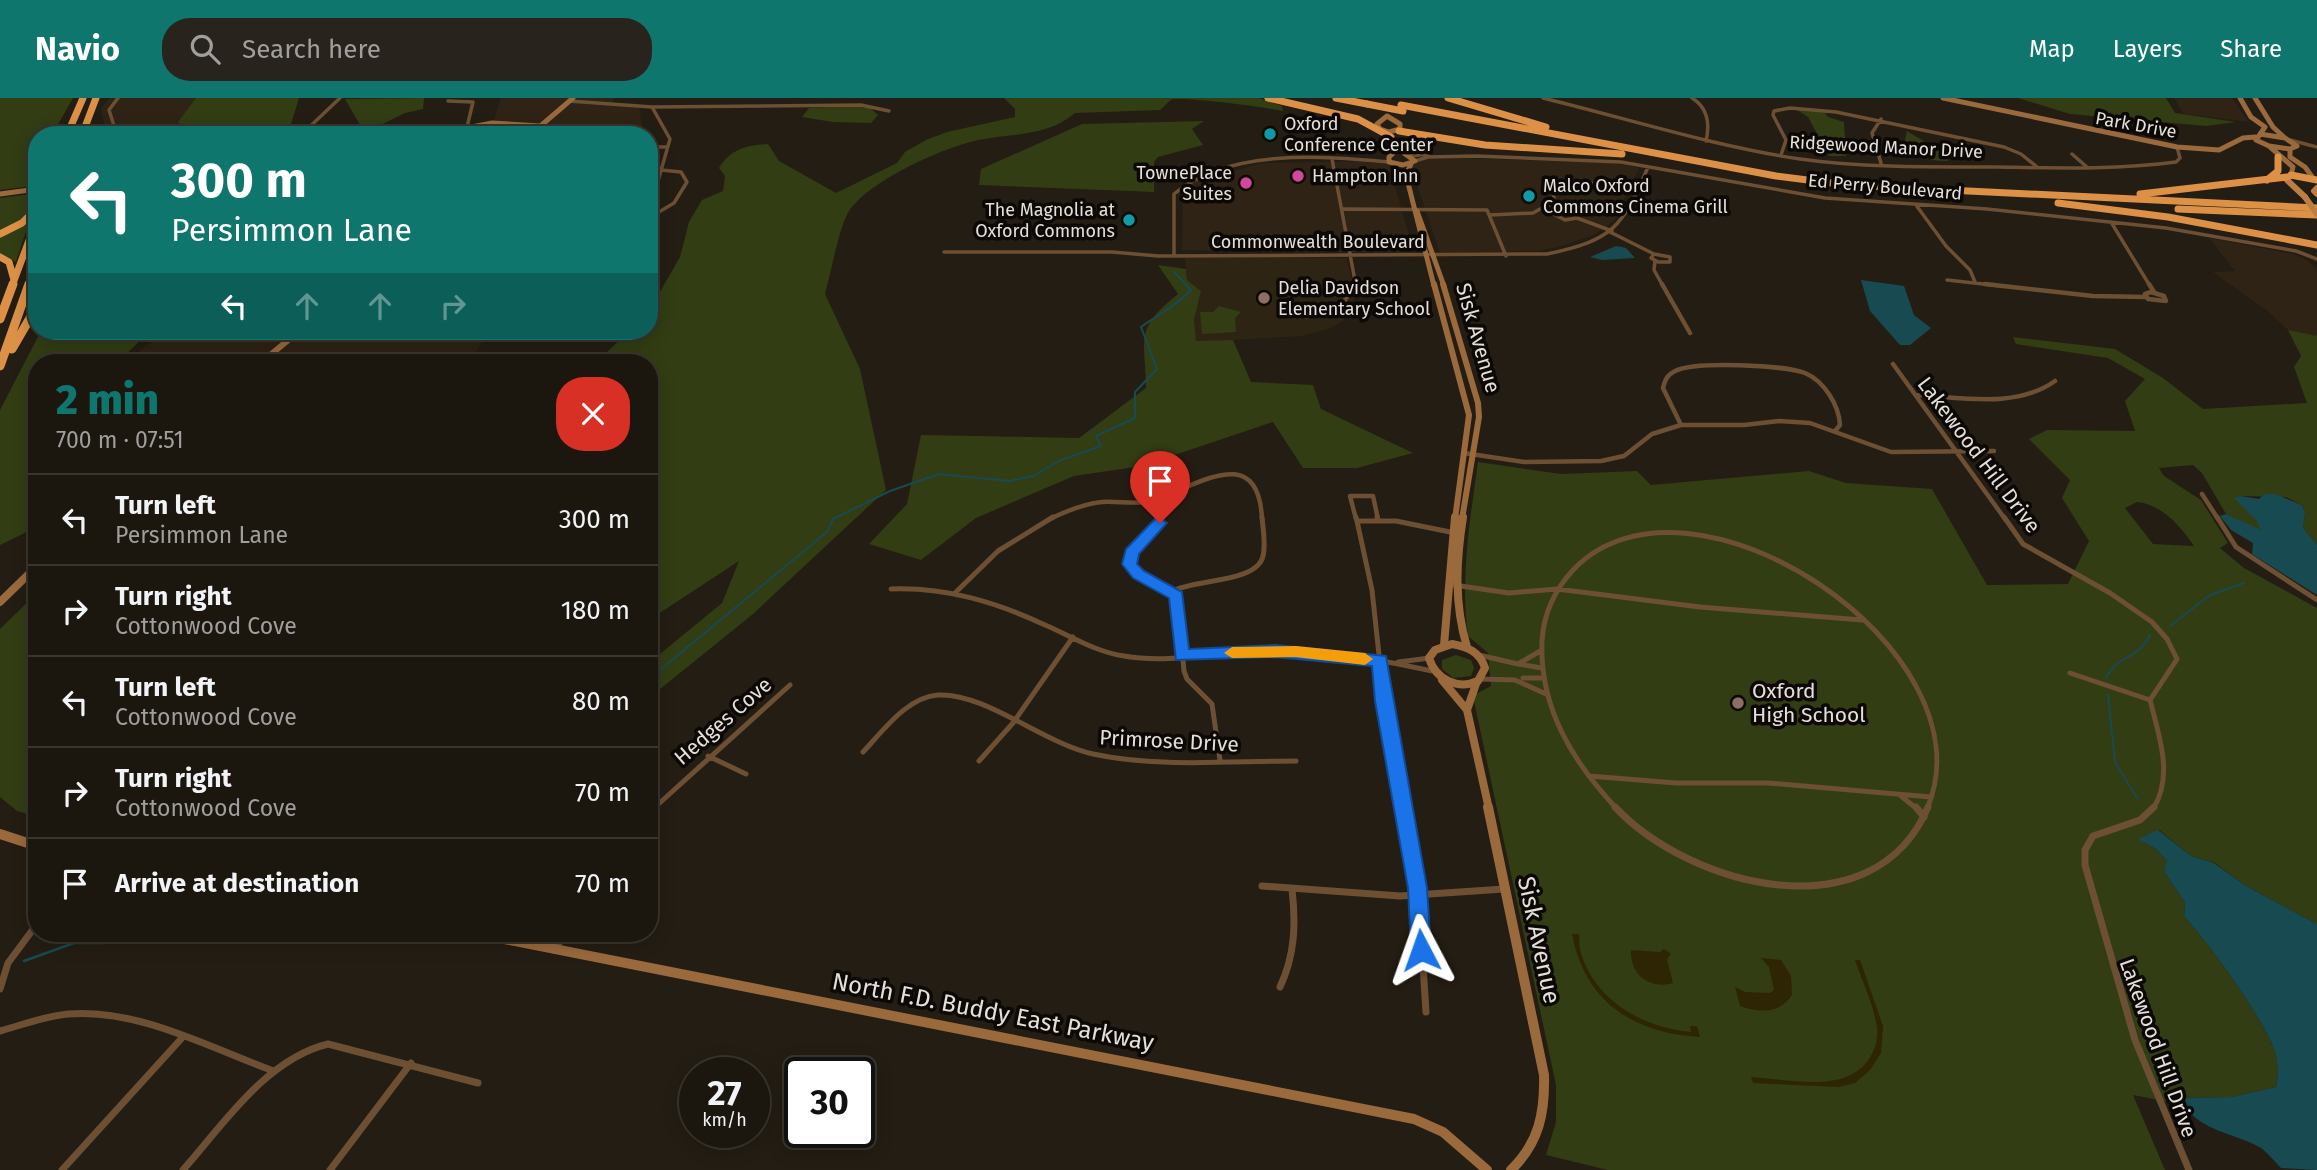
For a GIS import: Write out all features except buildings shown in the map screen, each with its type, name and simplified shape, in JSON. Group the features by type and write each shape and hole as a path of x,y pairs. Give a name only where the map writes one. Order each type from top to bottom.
{"highway":[{"path":"71,126 83,98"},
{"path":"85,126 96,98"},
{"path":"1268,98 1378,126"},
{"path":"1336,98 1365,100 1641,156 1831,190 2317,215"},
{"path":"1448,98 1630,149"},
{"path":"1402,108 1835,184 2317,208"},
{"path":"1358,119 1394,139 1419,133"},
{"path":"1394,139 1419,133 1485,145 1641,156"},
{"path":"2266,180 2278,171 2278,157"},
{"path":"2044,196 2136,195 2289,176 2315,179"},
{"path":"2056,203 2156,215 2317,246"},
{"path":"0,234 28,217"},
{"path":"0,318 28,243"},
{"path":"0,257 9,262 14,281"},
{"path":"0,368 28,289"},
{"path":"0,368 28,321"}],"main road":[{"path":"2289,176 2317,215"},
{"path":"2317,188 2314,191 2317,194"}],"street":[{"path":"114,126 109,110 118,98"},
{"path":"310,126 340,98"},
{"path":"1380,98 1387,116 1400,124 1391,159"},
{"name":"Ridgewood Manor Drive","path":"1543,98 1706,141 1781,155 1881,163 2088,168 2168,165 2180,158 2177,147"},
{"path":"1692,98 1702,106 1710,128 1706,141"},
{"name":"Park Drive","path":"1943,98 2177,147 2219,150 2241,139 2258,138"},
{"path":"2240,98 2251,117 2265,127 2258,138"},
{"path":"2255,98 2273,127 2296,144 2290,157 2305,167 2315,179"},
{"path":"473,126 492,123 540,126 571,100 652,107 860,105 889,111"},
{"path":"449,102 473,102 467,126"},
{"path":"652,107 670,139 658,181"},
{"path":"1781,155 1786,140 1773,115 1777,109 1836,109 2009,149 2038,167"},
{"path":"1387,116 1378,126 1394,139 1411,159"},
{"path":"522,124 550,118"},
{"path":"1881,119 1871,133 1881,163"},
{"path":"2258,138 2288,139 2317,147"},
{"path":"2258,138 2293,167 2289,176"},
{"path":"1394,139 1426,154 1448,156"},
{"path":"658,147 668,146"},
{"path":"2269,146 2293,149 2317,147"},
{"path":"1391,159 1411,159 1426,154"},
{"path":"2072,154 2088,168"},
{"path":"1174,256 1174,194 1181,186 1252,162 1448,156"},
{"name":"Ed Perry Boulevard","path":"1448,156 1613,161 1825,198 2111,222 2222,237 2296,251 2317,259"},
{"path":"1306,317 1351,296 1357,282 1332,159"},
{"path":"1391,159 1406,175 1411,159"},
{"path":"1610,232 1626,218 1648,167"},
{"path":"658,213 674,203 687,182 685,174 677,170 661,170"},
{"name":"Sisk Avenue","path":"1406,175 1478,403 1457,585 1462,637 1467,647"},
{"path":"1490,215 1533,213 1554,201 1553,182 1614,184 1639,189"},
{"path":"0,194 28,191"},
{"path":"1916,205 1946,246 1970,270 1975,283"},
{"path":"1544,207 1573,213 1576,219"},
{"path":"1544,207 1565,219 1576,219 1671,259 1665,263 1655,261 1651,258 1654,254"},
{"path":"1343,209 1483,209 1490,215 1506,256"},
{"path":"2111,222 2154,292"},
{"name":"Commonwealth Boulevard","path":"944,252 1112,252 1174,256 1506,256 1562,251 1610,232"},
{"name":"Sisk Avenue","path":"1430,256 1469,415 1453,532 1444,645"},
{"path":"1655,261 1654,270 1689,333"},
{"path":"1947,280 2166,301 2164,296 2154,292 2146,293 2146,297"},
{"path":"272,354 288,340"},
{"name":"Lakewood Hill Drive","path":"1893,363 2023,544 2039,556 2136,610 2164,634 2177,659 2173,669 2152,690 2151,700 2165,781 2159,803 2146,817 2092,836 2087,842 2084,861 2110,972 2189,1170"},
{"path":"1681,425 1663,388 1664,383 1675,370 1702,364 1802,372 1813,377 1840,415 1840,425 1835,432"},
{"path":"1916,396 2018,398 2042,392 2055,381"},
{"path":"1464,453 1524,461 1601,461 1624,456 1652,435 1681,425 1795,421 1891,452 1994,452"},
{"path":"955,593 964,581 1008,542 1093,503 1150,501 1189,482 1224,475 1251,481 1260,496 1264,554 1257,568 1236,578 1193,581 1173,591"},
{"path":"2202,494 2236,547 2317,600"},
{"path":"1378,520 1373,496 1350,496 1372,590 1384,701 1418,896 1426,1012"},
{"path":"1150,501 1160,513 1160,523 1131,553 1130,564 1141,576 1173,591 1178,600 1181,656 1187,679 1212,704 1220,760"},
{"path":"1357,521 1378,520 1461,534"},
{"path":"1678,534 1726,541 1770,557 1838,598 1864,621 1896,656 1923,701 1937,747 1937,771 1931,797 1924,817 1909,841 1865,875 1817,886 1759,883 1704,866 1644,832 1588,776 1563,736 1548,695 1542,667 1541,630 1550,599 1556,589 1592,552 1611,543 1626,537 1678,534"},
{"path":"0,602 28,575"},
{"path":"1448,583 1509,593 1556,589 1700,607 1864,621"},
{"path":"891,589 914,587 955,593 1015,610 1122,656 1275,651 1398,662 1432,671 1430,658 1435,650 1444,645 1467,647 1479,655 1542,667"},
{"path":"1834,617 1842,610 1838,598"},
{"path":"979,761 1013,723 1073,637"},
{"path":"1518,664 1542,650"},
{"path":"1467,710 1485,667 1479,655"},
{"path":"1398,662 1430,658"},
{"name":"Sisk Avenue","path":"1432,671 1467,710 1540,1047 1546,1090 1544,1118 1534,1143 1511,1170"},
{"path":"2070,673 2151,700"},
{"path":"1513,678 1528,682 1548,695"},
{"path":"1442,680 1460,685 1479,680 1544,678"},
{"name":"Hedges Cove","path":"658,804 708,756 790,685"},
{"name":"Primrose Drive","path":"863,752 909,706 935,695 968,701 1065,747 1092,754 1129,758 1296,761"},
{"path":"708,756 746,774"},
{"path":"1588,776 1676,783 1757,783 1931,797"},
{"path":"1895,794 1913,804 1924,817"},
{"path":"0,834 28,843"},
{"path":"1262,886 1418,896 1507,889"},
{"path":"1280,987 1292,964 1295,940 1292,889"},
{"path":"0,989 8,963 28,936"},
{"name":"North F.D. Buddy East Parkway","path":"523,942 1414,1119 1443,1132 1487,1170"},
{"path":"556,948 560,942"},
{"path":"0,1031 68,1014 99,1015 128,1020 274,1072"},
{"path":"62,1170 181,1039"},
{"path":"183,1170 274,1072 315,1045 328,1044 411,1063 478,1083"},
{"path":"330,1170 411,1063"}],"shaded area":[{"path":"110,98 235,98 217,126 104,126 101,108"},
{"path":"501,98 615,98 611,103 639,104 642,126 492,126"},
{"path":"2174,98 2232,98 2249,122 2184,114"},
{"path":"1428,159 1615,163 1639,168 1614,221 1595,234 1559,247 1536,251 1440,253 1410,165"},
{"path":"1388,161 1414,253 1182,250 1183,191 1191,183 1262,163"},
{"path":"2209,238 2293,254 2307,260 2317,269 2317,358 2270,313 2213,272 2235,271"},
{"path":"1185,256 1346,258 1356,294 1343,321 1331,328 1301,336 1196,342 1194,320 1201,291 1187,280"},
{"path":"154,340 484,340 474,354 136,354"}],"green space":[{"path":"0,98 73,98 57,126 28,126 28,186 0,190"},
{"path":"196,98 299,98 289,126 181,126 178,122"},
{"path":"424,98 423,109 405,113 378,126 359,126 345,99"},
{"path":"1004,98 1259,98 1282,106 1283,111 1173,99 1160,110 1075,113 1043,130 984,139 950,148 891,176 859,199 849,211 842,228 825,294 860,369 886,490 753,614 658,691 658,656 722,603 739,561 658,614 658,354 607,354 620,340 658,340 658,295 680,257 689,222 702,200 723,191 725,176 719,168 734,152 753,145 768,144 779,161 836,193 897,163 905,152 926,140 947,132 1015,117 1015,109"},
{"path":"2018,98 2166,98 2175,113 2236,122 2206,126 2070,114"},
{"path":"809,108 870,108 878,115 871,123 833,122 802,117"},
{"path":"1797,110 1824,111 1828,117 1844,122 1846,156 1829,156 1808,117"},
{"path":"1204,121 1192,129 1203,145 1158,157 1154,162 1154,192 979,185 981,169 1082,124"},
{"path":"1907,131 1947,155 1948,161 1935,160 1918,153 1905,140"},
{"path":"28,194 28,214 0,233 0,198"},
{"path":"28,220 16,262 0,254 0,237"},
{"path":"1158,265 1186,269 1187,280 1201,291 1194,320 1196,341 1233,340 1251,382 1313,385 1321,409 1413,453 1357,468 1303,468 1273,422 1142,466 1074,476 976,518 921,560 869,544 907,504 921,435 1079,438 1146,388 1144,345 1148,326 1154,316 1178,294"},
{"path":"1219,306 1241,312 1235,318 1236,332 1202,334 1200,312 1213,312"},
{"path":"2288,330 2317,336 2317,545 2303,528 2305,513 2302,505 2286,497 2241,496 2262,530 2257,530 2226,514 2202,473 2193,465 2159,468 2164,476 2201,500 2228,543 2220,548 2244,568 2317,608 2317,924 2246,886 2215,863 2191,856 2159,830 2139,839 2156,849 2168,862 2164,871 2185,903 2184,916 2258,1017 2274,1049 2278,1072 2276,1087 2232,1097 2184,1098 2185,1105 2133,1095 2165,1170 1608,1170 1546,1155 1556,1122 1556,1085 1474,701 1476,694 1491,686 1488,653 1468,636 1466,614 1467,549 1478,462 1561,474 1637,471 1651,485 1809,471 1846,483 1932,489 1987,585 2068,584 2089,541 2062,498 2070,480 2029,439 2047,430 2135,431 2125,401 2145,379 2108,358 2016,344 2013,337 2115,349 2163,378 2203,409 2307,403 2294,367 2301,356","holes":["2137,502 2146,504 2170,518 2194,546 2153,544 2125,508"]},
{"path":"36,340 141,340 126,354 29,354"},
{"path":"28,356 28,531 0,545 0,410"},
{"path":"28,602 28,814 17,811 0,797 0,629"},
{"path":"1456,655 1471,660 1474,668 1471,676 1453,678 1442,669 1442,660"}],"sand":[{"path":"1572,934 1579,934 1580,950 1588,970 1597,985 1610,998 1639,1018 1656,1025 1691,1032 1690,1026 1697,1026 1700,1037 1654,1029 1633,1021 1616,1010 1588,978 1578,958"},
{"path":"1664,949 1671,954 1667,959 1673,983 1665,985 1649,982 1634,967 1631,950 1660,952"},
{"path":"1761,958 1781,960 1791,976 1792,995 1775,1009 1755,1010 1740,1006 1735,987 1745,992 1770,993 1774,990 1769,967"},
{"path":"1855,960 1860,960 1883,1026 1881,1053 1870,1070 1855,1083 1839,1087 1753,1083 1751,1077 1801,1082 1834,1080 1849,1076 1862,1067 1873,1051 1877,1031 1871,1002"}],"water":[{"path":"1616,246 1626,248 1635,258 1602,260 1590,257"},
{"path":"1861,280 1904,286 1914,315 1931,328 1910,345 1900,345 1870,311"},
{"path":"2264,494 2275,494 2302,505 2305,513 2303,528 2317,545 2317,595 2252,554 2253,543 2231,530 2220,516 2226,514 2261,530 2256,520 2234,498 2241,496 2259,499"},
{"path":"2158,830 2191,856 2214,863 2246,886 2317,924 2317,1170 2281,1168 2261,1148 2204,1124 2188,1108 2184,1098 2232,1097 2276,1087 2277,1063 2267,1034 2246,999 2184,916 2185,903 2164,871 2167,861 2156,849 2138,839"}],"waterway":[{"path":"658,672 827,532 833,519 890,491 939,474 1010,481 1033,476 1061,460 1101,446 1096,436 1135,418 1135,392 1157,369 1141,327 1191,290 1174,272"},
{"path":"2170,626 2210,595 2244,583"},
{"path":"2106,678 2116,665 2139,650 2150,635"},
{"path":"2108,695 2115,762 2137,798"},
{"path":"24,961 74,943 107,942"}],"slow traffic":[{"path":"1232,653 1296,652 1365,659"}],"place":[{"name":"Oxford Conference Center","path":"1270,134"},
{"name":"Hampton Inn","path":"1298,176"},
{"name":"TownePlace Suites","path":"1246,183"},
{"name":"Malco Oxford Commons Cinema Grill","path":"1529,196"},
{"name":"The Magnolia at Oxford Commons","path":"1129,220"},
{"name":"Delia Davidson Elementary School","path":"1264,298"},
{"name":"Oxford High School","path":"1738,703"}],"route":[{"path":"1160,523 1131,553 1129,559 1138,575 1173,591 1177,596 1181,656 1275,651 1380,660 1384,701 1418,888 1421,950"}]}
